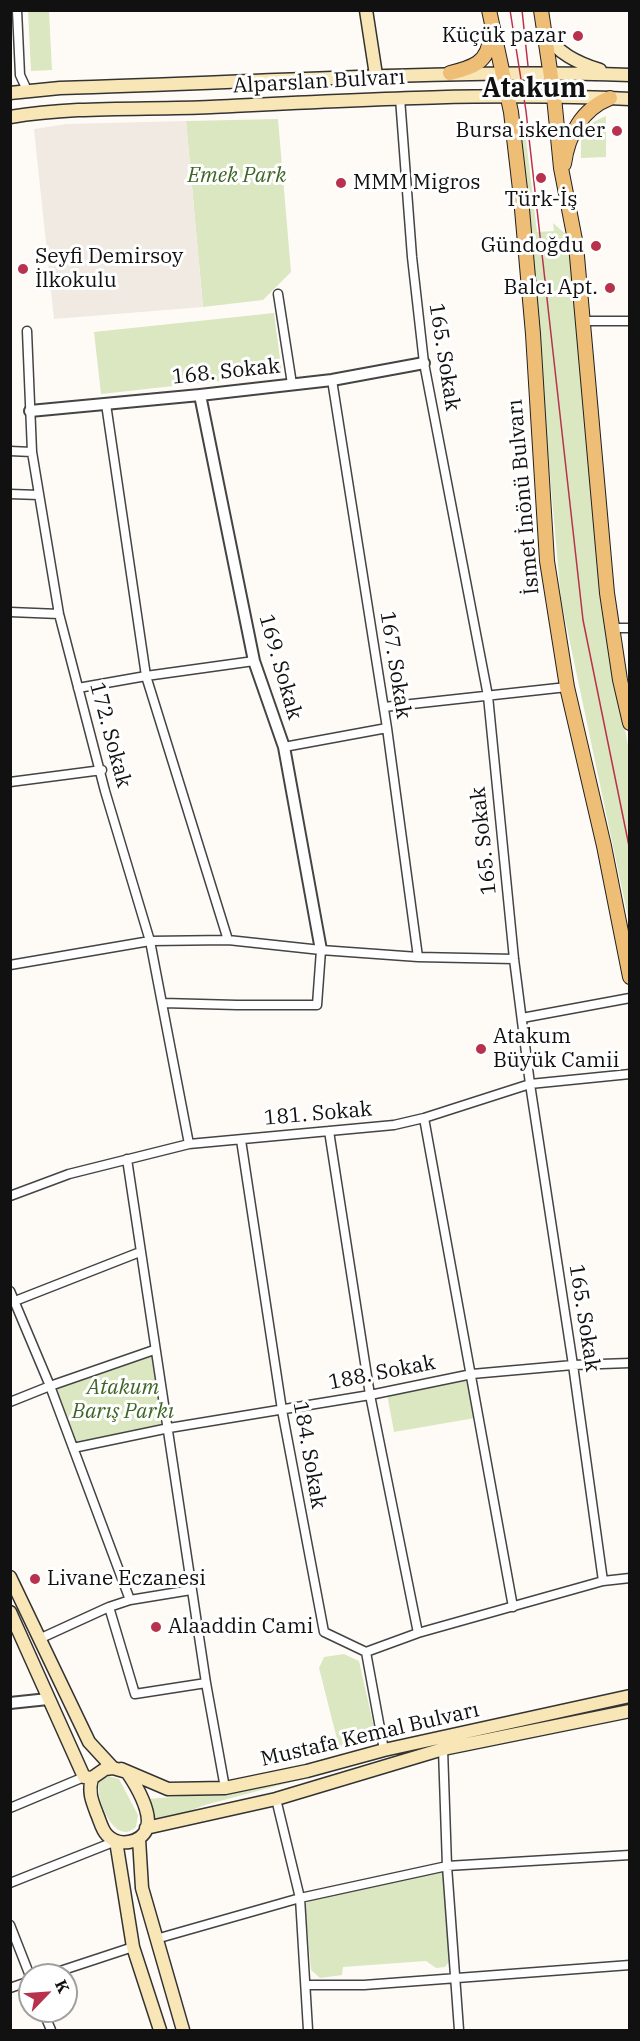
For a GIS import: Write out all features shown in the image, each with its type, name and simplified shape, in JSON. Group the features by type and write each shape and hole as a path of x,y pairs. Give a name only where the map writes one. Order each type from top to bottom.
{"main road":[{"path":"366,10 376,75"},
{"path":"541,10 563,178 576,245 612,628 630,723"},
{"path":"450,74 473,66 484,58 490,45 489,15"},
{"name":"İsmet İnönü Bulvarı","path":"489,15 511,112 521,198 533,334 547,561 567,687 604,846 630,977"},
{"path":"544,29 556,48 577,62 616,74"},
{"name":"Alparslan Bulvarı","path":"10,93 27,90 376,75 550,73 630,75"},
{"name":"Alparslan Bulvarı","path":"10,117 36,112 69,110 181,109 437,96 630,99"},
{"path":"563,178 566,153 580,120 590,109 610,98"},
{"path":"10,1577 89,1742 131,1778 146,1811 143,1834 142,1888 183,2031"},
{"path":"10,1612 48,1699 88,1778 91,1800 105,1833 116,1841 129,1842 143,1834"},
{"name":"Mustafa Kemal Bulvarı","path":"117,1768 168,1789 225,1788 307,1771 384,1750 630,1696"},
{"name":"Mustafa Kemal Bulvarı","path":"143,1834 443,1749 630,1711"},
{"path":"88,1778 105,1769 117,1768"},
{"path":"116,1841 133,1947 160,2031"}],"street":[{"path":"16,10 20,75 27,90"},
{"name":"165. Sokak","path":"400,98 412,258 424,363 488,696 514,959 530,1084 603,1581"},
{"path":"278,294 292,384"},
{"path":"583,321 630,321"},
{"name":"172. Sokak","path":"27,331 32,452 59,614 102,770 105,791 150,941 189,1144"},
{"name":"168. Sokak","path":"30,411 332,380 424,363"},
{"name":"167. Sokak","path":"332,380 384,706 418,957"},
{"name":"169. Sokak","path":"200,395 254,662 284,747 321,950"},
{"path":"106,404 146,676 228,940"},
{"path":"10,451 32,452"},
{"path":"10,495 39,495"},
{"path":"10,612 59,614"},
{"path":"612,628 630,628"},
{"path":"78,688 146,676 254,662"},
{"path":"384,706 567,687"},
{"path":"284,747 387,728"},
{"path":"10,782 102,770"},
{"path":"10,965 150,941 228,940 418,957 514,959"},
{"path":"163,1003 317,1005 321,950"},
{"path":"522,1018 630,998"},
{"name":"181. Sokak","path":"10,1196 69,1173 189,1144 394,1125 424,1118 530,1084 630,1074"},
{"path":"424,1118 513,1607"},
{"path":"329,1131 370,1395 418,1633"},
{"name":"184. Sokak","path":"241,1140 282,1410 324,1632 366,1652"},
{"path":"127,1159 154,1350 169,1428 191,1590 225,1788"},
{"path":"15,1301 140,1252"},
{"path":"10,1291 50,1386 130,1600"},
{"path":"10,1402 154,1350"},
{"name":"188. Sokak","path":"73,1448 169,1428 370,1395 472,1374 573,1365 630,1363"},
{"path":"384,1750 366,1652 418,1633 603,1581 630,1578"},
{"path":"39,1639 109,1607 130,1600 191,1590"},
{"path":"109,1607 135,1694 206,1683"},
{"path":"10,1703 48,1699"},
{"path":"443,1749 447,1866 459,2031"},
{"path":"10,1808 88,1778"},
{"path":"276,1798 300,1898 308,2031"},
{"path":"10,1883 116,1841"},
{"path":"156,1939 300,1898 447,1866 630,1855"},
{"path":"10,1925 25,1963"},
{"path":"78,1965 133,1947"},
{"path":"306,1984 364,1984 630,1965"}],"green space":[{"path":"28,11 49,11 52,70 31,71"},
{"path":"606,116 606,157 581,158 584,131 591,124"},
{"name":"Emek Park","path":"278,119 291,272 263,300 203,307 186,121"},
{"path":"519,122 524,122 537,232 554,231 553,223 568,236 602,604 629,751 629,922 561,600"},
{"path":"274,313 282,374 101,394 94,332"},
{"name":"Atakum Barış Parkı","path":"154,1350 169,1428 73,1448 50,1386"},
{"path":"469,1380 475,1418 394,1432 387,1394"},
{"path":"344,1654 359,1661 375,1732 371,1741 339,1747 319,1668 324,1657"},
{"path":"423,1742 423,1747 205,1805 153,1825 147,1799 212,1794"},
{"path":"108,1776 119,1779 138,1815 136,1827 128,1832 120,1831 114,1826 103,1808 99,1782"},
{"path":"446,1868 452,1957 445,1967 436,1968 426,1961 343,1967 342,1975 320,1978 311,1970 305,1903 343,1888 344,1892 404,1880 404,1875"}],"shaded area":[{"path":"186,121 203,307 54,319 34,129 66,124"}],"tram line":[{"path":"510,10 526,111 583,620 630,851"},
{"path":"522,10 528,66"}],"place":[{"name":"Küçük pazar","path":"578,36"},
{"name":"Bursa iskender","path":"617,131"},
{"name":"Türk-İş","path":"541,178"},
{"name":"MMM Migros","path":"341,183"},
{"name":"Gündoğdu","path":"596,246"},
{"name":"Seyfi Demirsoy İlkokulu","path":"23,269"},
{"name":"Balcı Apt.","path":"610,288"},
{"name":"Atakum Büyük Camii","path":"481,1049"},
{"name":"Livane Eczanesi","path":"35,1579"},
{"name":"Alaaddin Cami","path":"156,1627"}],"district":[{"name":"Atakum","path":"534,89"}]}
